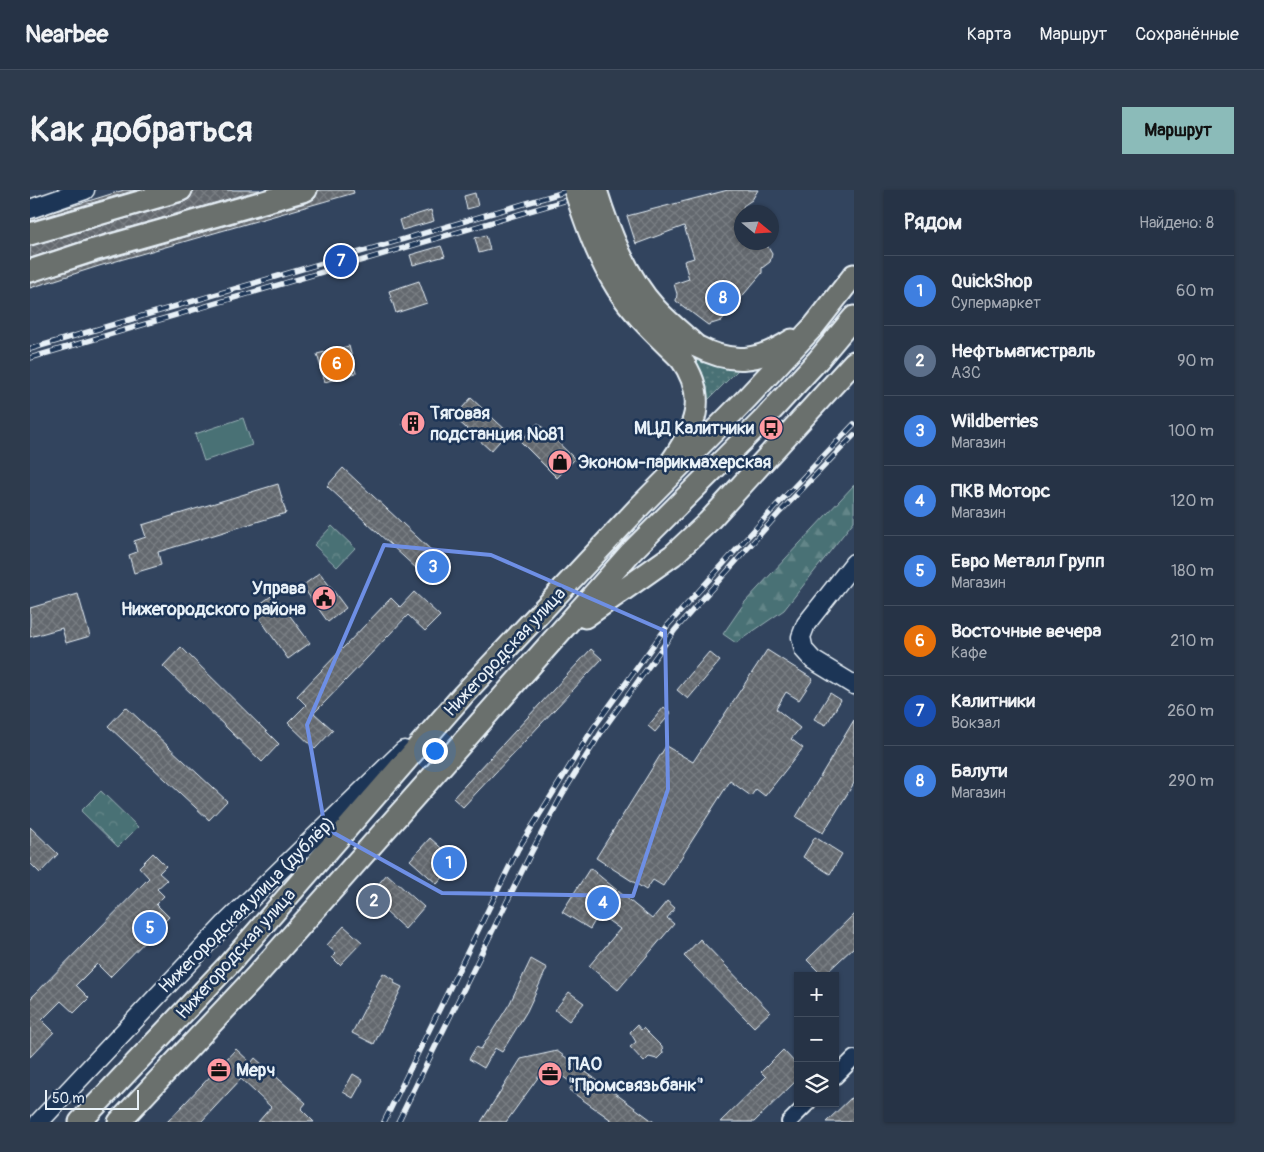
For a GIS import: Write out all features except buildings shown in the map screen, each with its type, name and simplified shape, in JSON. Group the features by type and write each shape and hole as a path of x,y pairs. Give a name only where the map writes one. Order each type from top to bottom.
{"main road":[{"path":"30,234 135,190"},
{"path":"30,234 182,190"},
{"path":"30,271 94,250 306,190"},
{"path":"575,190 590,236 617,288 644,322 688,352 748,359 779,348 814,326"},
{"path":"596,190 607,226 632,277 688,352 697,390 698,405 693,424 675,457 641,505"},
{"name":"Нижегородская улица","path":"80,1122 242,950 463,696 641,505 747,398 814,326 854,275"},
{"name":"Нижегородская улица","path":"119,1122 256,976 630,553 763,420 854,317"},
{"path":"534,661 594,610 673,555 708,522 854,362"}],"street":[{"path":"30,209 85,190"},
{"path":"818,360 854,334"},
{"path":"854,564 806,624 801,638 804,650 813,660 854,685"},
{"name":"Нижегородская улица (дублёр)","path":"39,1122 227,922 463,696"},
{"path":"839,1073 854,1058"},
{"path":"789,1122 804,1107"}],"highlighted area":[{"path":"384,545 491,555 665,631 668,789 633,896 442,893 325,828 307,725"}],"green space":[{"path":"691,352 738,367 738,370 708,400"},
{"path":"243,418 252,445 204,461 195,434"},
{"path":"854,485 854,521 784,610 736,643 723,634 745,602"},
{"path":"332,526 355,548 337,567 314,545"},
{"path":"101,791 138,827 118,847 81,811"}],"railway":[{"path":"30,349 571,190"},
{"path":"30,358 601,190"},
{"path":"384,1122 518,849 594,727 668,625 775,507 854,424"},
{"path":"398,1122 531,853 563,793 602,731 675,630 780,512 854,435"}],"place":[{"name":"Калитники","path":"341,261"},
{"name":"Балути","path":"723,298"},
{"name":"Восточные вечера","path":"337,364"},
{"name":"Тяговая подстанция №81","path":"413,423"},
{"name":"МЦД Калитники","path":"771,428"},
{"name":"Эконом-парикмахерская","path":"560,462"},
{"name":"Wildberries","path":"433,567"},
{"name":"Управа Нижегородского района","path":"324,598"},
{"name":"QuickShop","path":"449,863"},
{"name":"Нефтьмагистраль","path":"374,901"},
{"name":"ПКВ Моторс","path":"603,903"},
{"name":"Евро Металл Групп","path":"150,928"},
{"name":"Мерч","path":"219,1070"},
{"name":"ПАО \"Промсвязьбанк\"","path":"550,1074"}]}
